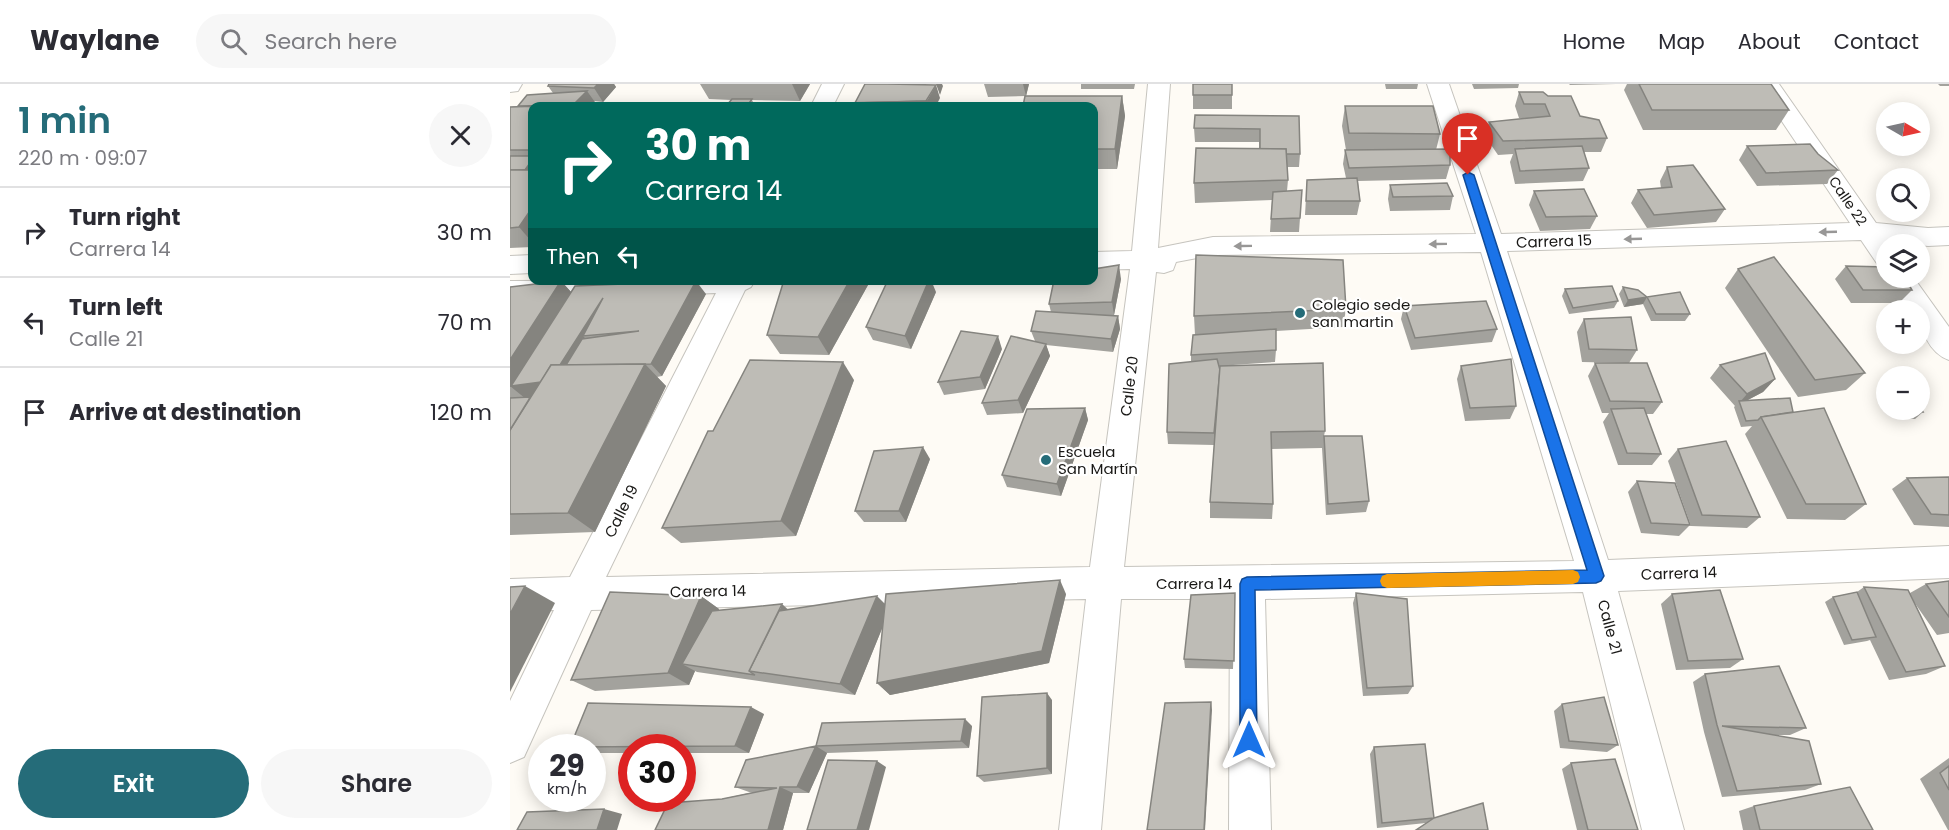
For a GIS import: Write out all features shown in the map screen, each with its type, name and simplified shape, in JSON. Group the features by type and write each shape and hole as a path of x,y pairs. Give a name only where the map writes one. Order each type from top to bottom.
{"street":[{"path":"824,102 833,84"},
{"name":"Calle 20","path":"1080,830 1105,583 1144,261 1159,84"},
{"name":"Calle 21","path":"1438,84 1494,252 1596,576 1663,830"},
{"name":"Calle 22","path":"1768,84 1876,234"},
{"name":"Carrera 15","path":"1144,261 1213,246 1494,252 1876,247"},
{"name":"Carrera 15","path":"1248,270 1494,252"},
{"name":"Carrera 15","path":"1098,261 1144,261 1212,271"},
{"path":"510,265 528,264"},
{"path":"510,291 647,285"},
{"name":"Calle 19","path":"510,743 580,594 736,285"},
{"path":"1907,288 1949,349"},
{"name":"Carrera 14","path":"510,595 1105,583 1247,584 1596,576 1949,562"},
{"path":"1247,584 1250,830"}],"building":[{"path":"549,84 598,84 594,88 548,86"},
{"path":"865,84 936,85 926,101 856,102"},
{"path":"1193,84 1232,84 1232,95 1193,95"},
{"path":"1639,84 1771,84 1789,110 1652,110"},
{"path":"587,91 576,102 528,102 528,106 518,106 527,95"},
{"path":"1519,92 1543,92 1548,96 1571,96 1580,116 1599,120 1607,138 1503,141 1489,122 1550,116 1545,104 1524,104"},
{"path":"1025,96 1122,96 1115,149 1098,149 1098,102 1024,102"},
{"path":"732,99 752,99 750,102 729,102"},
{"path":"528,106 528,150 510,150 510,107"},
{"path":"1345,106 1433,106 1440,134 1349,133"},
{"path":"1195,115 1299,116 1300,154 1286,154 1286,149 1260,149 1260,129 1194,128"},
{"path":"1810,144 1818,154 1838,170 1766,173 1747,146"},
{"path":"1582,146 1589,168 1520,171 1515,149"},
{"path":"1196,148 1286,149 1288,180 1194,183"},
{"path":"1450,149 1450,165 1349,168 1345,150"},
{"path":"510,156 528,156 528,166 525,170 510,170"},
{"path":"1693,165 1725,209 1654,215 1638,190 1672,187 1667,167"},
{"path":"510,170 528,170 528,214 519,227 510,228"},
{"path":"1357,178 1360,201 1306,201 1307,180"},
{"path":"1447,183 1453,196 1393,197 1390,185"},
{"path":"1584,189 1597,216 1546,217 1534,191"},
{"path":"1302,190 1300,218 1271,219 1273,192"},
{"path":"1196,255 1343,260 1346,309 1194,316"},
{"path":"1774,257 1865,373 1815,380 1738,269"},
{"path":"1119,265 1112,302 1049,304 1053,285 1098,285 1098,268"},
{"path":"1846,266 1876,267 1876,288 1911,288 1912,290 1863,290"},
{"path":"558,285 510,360 510,287"},
{"path":"694,285 651,364 566,365 582,339 639,331 583,336 603,298 560,365 551,365 541,382 511,386 575,286"},
{"path":"782,285 847,285 818,337 767,335"},
{"path":"886,285 927,285 905,336 866,327"},
{"path":"1612,286 1618,301 1573,308 1565,289"},
{"path":"1623,287 1638,290 1647,297 1628,300"},
{"path":"1680,292 1690,314 1656,314 1647,297"},
{"path":"1486,301 1497,329 1415,338 1404,306"},
{"path":"1036,311 1118,316 1111,339 1031,331"},
{"path":"1631,317 1637,350 1589,349 1584,319"},
{"path":"1276,329 1276,350 1191,355 1193,335"},
{"path":"961,331 998,336 980,377 938,382"},
{"path":"1011,336 1046,344 1018,400 982,403"},
{"path":"1765,353 1775,379 1747,394 1720,365"},
{"path":"1217,359 1220,370 1214,433 1167,432 1169,364"},
{"path":"1511,359 1516,406 1470,408 1461,366"},
{"path":"750,360 843,362 781,521 662,528 708,431 713,431"},
{"path":"1323,363 1325,431 1271,432 1273,504 1210,502 1220,366"},
{"path":"1595,363 1647,363 1662,402 1610,401"},
{"path":"645,364 568,513 510,514 510,430 551,365"},
{"path":"530,397 528,401 510,430 510,398"},
{"path":"1790,398 1793,412 1746,421 1739,401"},
{"path":"1085,408 1057,484 1002,475 1027,409"},
{"path":"1644,408 1661,454 1627,453 1611,409"},
{"path":"1824,408 1866,504 1806,504 1761,417"},
{"path":"1324,436 1362,436 1369,501 1328,504"},
{"path":"1726,441 1760,517 1702,515 1678,449"},
{"path":"923,447 899,511 855,511 874,451"},
{"path":"1949,477 1949,515 1931,514 1907,478"},
{"path":"1637,481 1675,483 1690,525 1651,523"},
{"path":"1060,580 1042,651 877,683 886,594"},
{"path":"1949,581 1949,617 1926,584"},
{"path":"525,586 510,614 510,587"},
{"path":"1864,587 1908,590 1945,666 1906,672"},
{"path":"1720,590 1743,659 1688,661 1672,594"},
{"path":"610,592 701,596 668,673 571,680"},
{"path":"1857,592 1876,637 1852,640 1833,597"},
{"path":"1235,593 1234,661 1184,659 1191,595"},
{"path":"1356,593 1407,599 1413,686 1367,688"},
{"path":"877,596 840,684 749,671 779,611"},
{"path":"782,604 749,671 755,675 682,664 712,611"},
{"path":"1779,666 1806,728 1722,726 1809,741 1821,784 1737,791 1717,725 1705,674"},
{"path":"1047,693 1047,768 977,776 982,697"},
{"path":"1604,697 1618,745 1569,741 1562,704"},
{"path":"1211,702 1204,830 1147,830 1165,703"},
{"path":"588,703 751,707 735,746 696,746 696,734 618,734 618,747 606,747 606,734 575,734"},
{"path":"965,719 961,741 816,746 822,723"},
{"path":"1425,744 1434,818 1382,823 1374,747"},
{"path":"816,746 797,787 780,787 768,830 655,830 664,812 696,812 696,801 722,799 777,788 735,787 746,760"},
{"path":"1615,759 1638,830 1588,830 1571,763"},
{"path":"828,760 877,761 857,830 807,830"},
{"path":"1949,766 1949,790 1940,773"},
{"path":"1850,787 1873,830 1760,830 1754,806"},
{"path":"1483,803 1488,830 1416,830 1434,818"},
{"path":"527,812 603,812 597,830 517,830"}],"slow traffic":[{"path":"1387,581 1573,577"}],"place":[{"name":"Colegio sede san martin","path":"1300,313"},
{"name":"Escuela San Martín","path":"1046,460"}],"route":[{"path":"1249,740 1247,584 1596,576 1468,175"}]}
